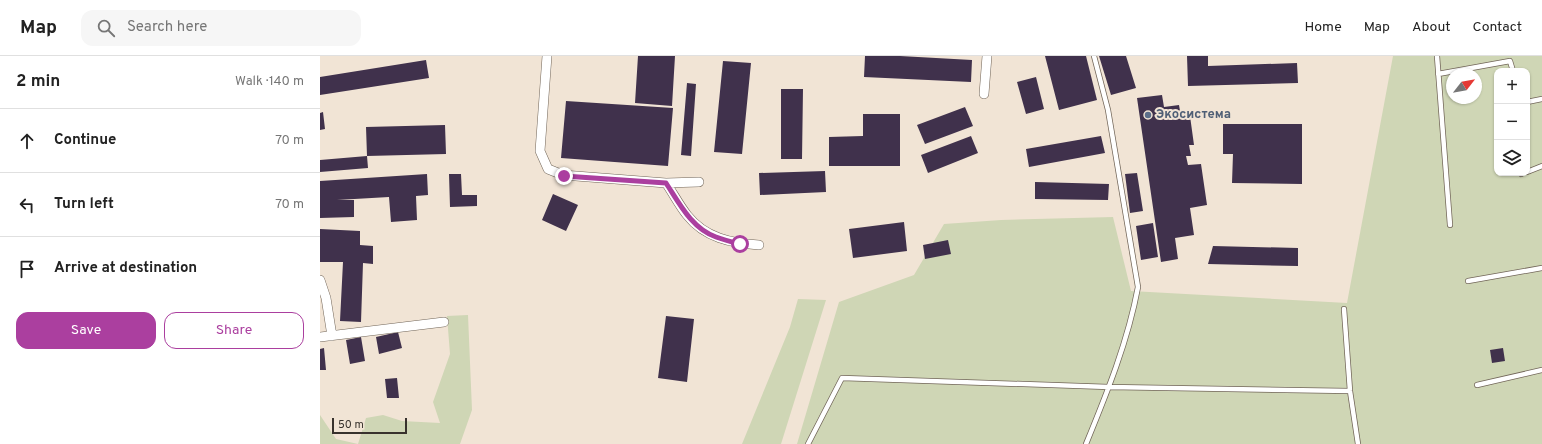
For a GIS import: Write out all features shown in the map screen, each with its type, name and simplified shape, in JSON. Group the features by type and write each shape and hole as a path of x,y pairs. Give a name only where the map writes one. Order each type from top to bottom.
{"street":[{"path":"547,56 540,152 548,169 564,176 666,183 698,182"},
{"path":"984,94 987,56"},
{"path":"666,183 686,214 704,232 715,237 740,244 759,245"},
{"path":"320,280 326,298 332,336"},
{"path":"320,338 444,322"}],"lane":[{"path":"1086,444 1109,387 1132,316 1138,287 1108,110 1094,56"},
{"path":"1437,56 1450,225"},
{"path":"1438,74 1510,60 1512,68"},
{"path":"1530,101 1542,99"},
{"path":"1530,171 1542,166"},
{"path":"1468,281 1542,268"},
{"path":"1344,309 1350,391 1358,444"},
{"path":"1477,385 1542,370"},
{"path":"808,444 842,378 1109,387 1350,391"}],"green space":[{"path":"1393,56 1542,56 1542,444 797,444 839,302 914,275 944,224 1001,220 1113,217 1131,291 1347,303"},
{"path":"798,299 826,300 781,444 742,444 790,327"},
{"path":"468,315 472,410 460,444 358,444 366,418 383,415 402,421 440,423 433,402 450,354 447,316"},
{"path":"320,415 336,439 358,444 320,444"}],"building":[{"path":"638,56 675,56 672,106 635,103"},
{"path":"865,56 900,56 972,60 971,82 864,77"},
{"path":"1045,56 1086,56 1097,100 1059,110"},
{"path":"1099,56 1126,56 1136,88 1111,95"},
{"path":"1187,56 1208,56 1208,66 1297,63 1298,83 1188,86"},
{"path":"426,60 429,78 320,95 320,77"},
{"path":"723,61 751,63 742,154 714,152"},
{"path":"1036,77 1044,109 1026,114 1017,82"},
{"path":"687,83 696,84 691,156 681,155"},
{"path":"781,89 803,89 802,159 781,159"},
{"path":"1162,95 1164,107 1179,105 1181,117 1190,116 1194,145 1189,145 1191,156 1186,156 1188,165 1201,164 1207,205 1190,208 1194,235 1175,238 1178,259 1161,262 1137,98"},
{"path":"566,101 673,108 668,166 561,158"},
{"path":"965,107 973,126 925,144 917,125"},
{"path":"323,112 325,129 320,130 320,113"},
{"path":"863,114 900,114 900,166 829,166 829,137 863,136"},
{"path":"1223,124 1302,124 1302,184 1232,183 1233,154 1223,154"},
{"path":"445,125 446,154 367,156 366,127"},
{"path":"971,136 978,153 928,173 921,155"},
{"path":"1101,136 1105,153 1029,167 1026,149"},
{"path":"367,156 368,168 320,172 320,160"},
{"path":"825,171 826,192 760,195 759,173"},
{"path":"1137,173 1143,211 1130,213 1125,174"},
{"path":"427,174 428,195 416,196 417,220 391,222 389,197 337,200 354,200 354,217 320,218 320,181"},
{"path":"449,174 461,174 462,195 477,195 477,206 450,207"},
{"path":"1035,182 1109,184 1108,200 1035,199"},
{"path":"553,194 578,205 566,231 542,220"},
{"path":"904,222 907,251 853,258 849,229"},
{"path":"1153,223 1158,257 1141,260 1136,226"},
{"path":"320,229 360,231 360,245 373,246 373,264 363,263 361,322 340,321 343,262 320,262"},
{"path":"948,240 951,254 925,259 923,245"},
{"path":"1213,246 1298,248 1298,266 1208,264"},
{"path":"666,316 694,319 687,382 658,378"},
{"path":"398,332 402,348 379,354 376,337"},
{"path":"361,337 365,361 350,364 346,340"},
{"path":"324,348 326,370 320,370 320,349"},
{"path":"1503,348 1505,361 1492,363 1490,350"},
{"path":"397,378 399,398 387,398 385,379"}],"place":[{"name":"Экосистема","path":"1148,115"}],"route":[{"path":"564,176 666,183 686,214 704,232 715,237 740,244"}]}
